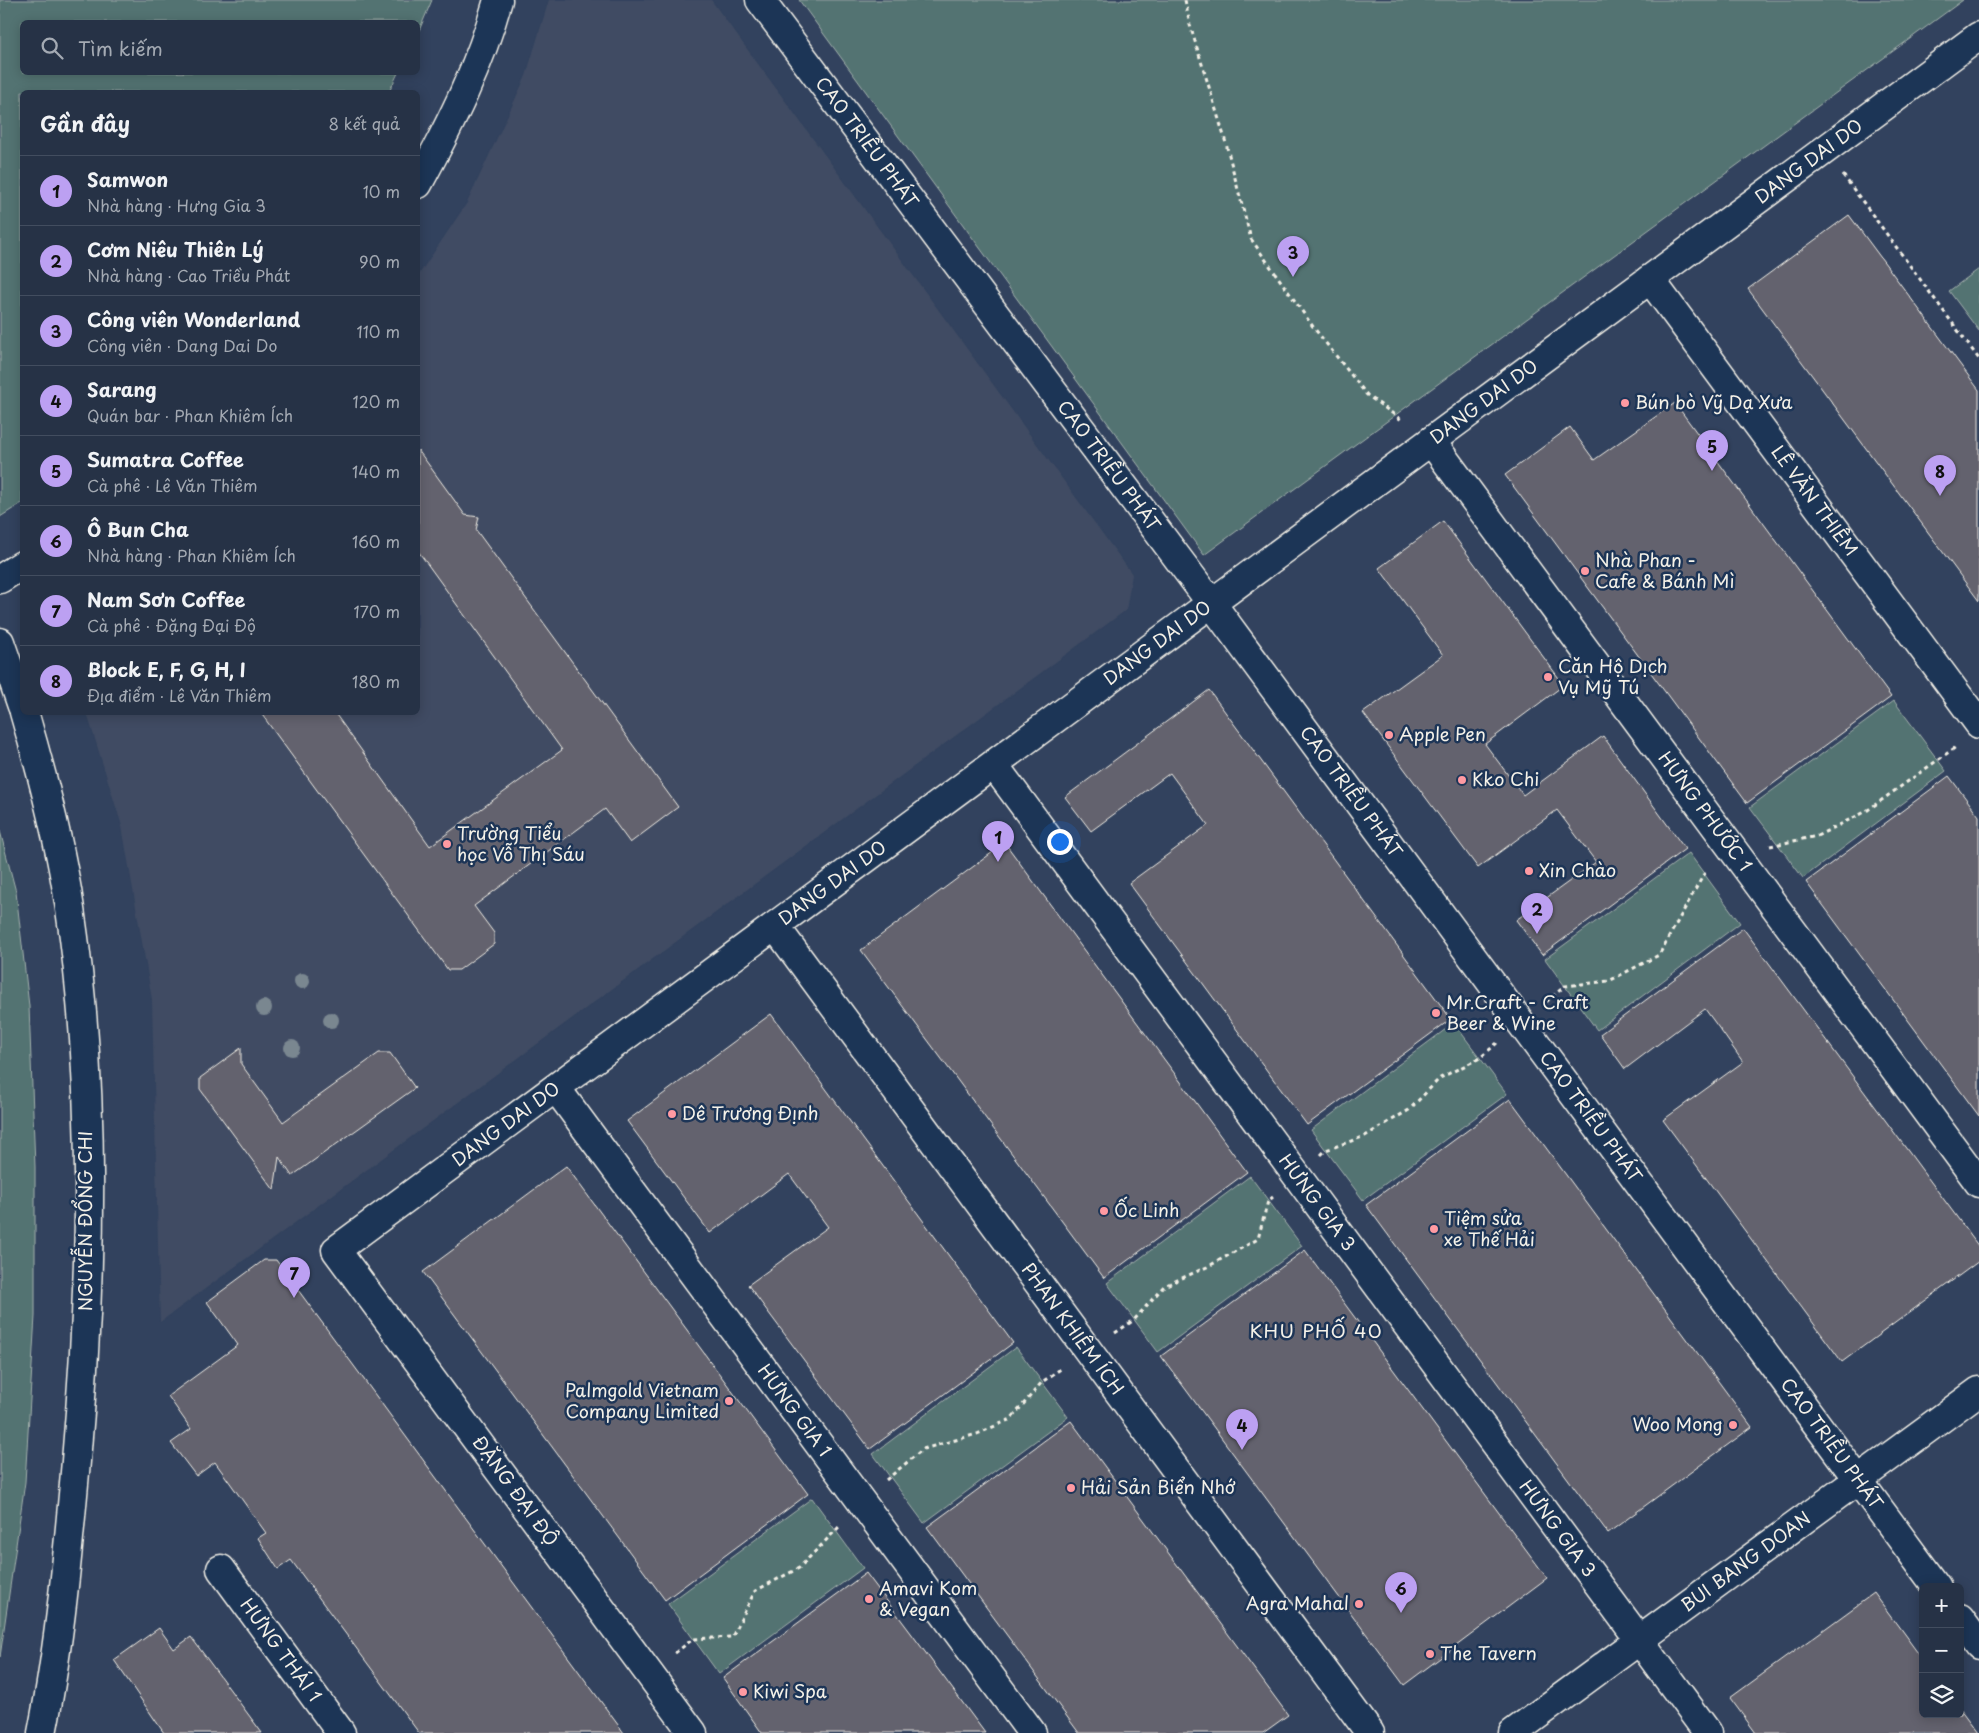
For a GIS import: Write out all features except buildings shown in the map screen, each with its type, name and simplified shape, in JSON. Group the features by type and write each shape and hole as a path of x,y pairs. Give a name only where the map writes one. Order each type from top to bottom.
{"street":[{"path":"420,180 454,119 489,33 498,0"},
{"name":"CAO TRIỀU PHÁT","path":"760,0 1212,604 1934,1583"},
{"name":"DANG DAI DO","path":"693,1733 336,1250 1979,36"},
{"name":"LÊ VĂN THIÊM","path":"1650,279 1979,724"},
{"name":"HƯNG PHƯỚC 1","path":"1431,441 1979,1182"},
{"path":"0,579 20,566"},
{"path":"0,642 20,700"},
{"name":"NGUYỄN ĐỔNG CHI","path":"25,715 45,782 70,908 85,1041 87,1146 88,1256 83,1378 54,1675 42,1733"},
{"name":"HƯNG GIA 3","path":"994,765 1708,1733"},
{"name":"PHAN KHIÊM ÍCH","path":"775,926 1370,1733"},
{"name":"HƯNG GIA 1","path":"556,1088 1032,1733"},
{"name":"BUI BANG DOAN","path":"1513,1733 1979,1391"},
{"name":"HƯNG THÁI 1","path":"221,1569 341,1733"},
{"path":"1964,1623 1979,1644"}],"path":[{"path":"1185,0 1190,25 1224,136 1251,238 1314,328 1367,396 1431,441"},
{"path":"1825,150 1979,359"},
{"path":"672,1656 693,1639 732,1638 755,1591 799,1568 889,1476 923,1449 977,1434 1011,1419 1042,1382 1134,1320 1164,1286 1207,1268 1258,1239 1268,1201 1326,1150 1365,1136 1409,1110 1440,1078 1480,1058 1565,986 1608,980 1660,955 1704,874 1777,843 1817,836 1865,812 1958,745"}],"shaded area":[{"path":"549,0 711,0 1132,574 1126,610 160,1322 152,999 122,826 88,715 420,715 420,273 467,203 526,76"}],"green space":[{"path":"0,0 432,0 420,28 420,20 20,20 20,75 397,75 390,90 20,90 20,504 0,517"},
{"path":"799,0 1963,0 1204,555"},
{"path":"1979,269 1979,331 1949,291"},
{"path":"1894,701 1946,771 1803,878 1750,807"},
{"path":"0,831 16,892 29,1006 35,1167 35,1316 25,1482 0,1657"},
{"path":"1689,853 1740,923 1597,1030 1545,959"},
{"path":"1454,1023 1507,1094 1363,1200 1311,1130"},
{"path":"1250,1176 1302,1246 1158,1352 1107,1283"},
{"path":"1016,1347 1068,1417 924,1523 873,1454"},
{"path":"812,1498 863,1568 719,1674 668,1604"}],"place":[{"name":"Công viên Wonderland","path":"1293,277"},
{"name":"Bún bò Vỹ Dạ Xưa","path":"1625,403"},
{"name":"Sumatra Coffee","path":"1712,471"},
{"name":"Block E, F, G, H, I","path":"1940,496"},
{"name":"Nhà Phan - Cafe & Bánh Mì","path":"1585,571"},
{"name":"Căn Hộ Dịch Vụ Mỹ Tú","path":"1548,677"},
{"name":"Apple Pen","path":"1389,735"},
{"name":"Kko Chi","path":"1462,780"},
{"name":"Trường Tiểu học Vỗ Thị Sáu","path":"447,844"},
{"name":"Samwon","path":"998,862"},
{"name":"Xin Chào","path":"1529,871"},
{"name":"Cơm Niêu Thiên Lý","path":"1537,934"},
{"name":"Mr.Craft - Craft Beer & Wine","path":"1436,1013"},
{"name":"Dê Trương Định","path":"672,1114"},
{"name":"Ốc Linh","path":"1104,1211"},
{"name":"Tiệm sửa xe Thế Hải","path":"1434,1229"},
{"name":"Nam Sơn Coffee","path":"294,1298"},
{"name":"Palmgold Vietnam Company Limited","path":"729,1401"},
{"name":"Woo Mong","path":"1733,1425"},
{"name":"Sarang","path":"1242,1450"},
{"name":"Hải Sản Biển Nhớ","path":"1071,1488"},
{"name":"Amavi Kom & Vegan","path":"869,1599"},
{"name":"Agra Mahal","path":"1359,1604"},
{"name":"Ô Bun Cha","path":"1401,1613"},
{"name":"The Tavern","path":"1430,1654"},
{"name":"Kiwi Spa","path":"743,1692"}],"district":[{"name":"KHU PHỐ 40","path":"1316,1331"}]}
